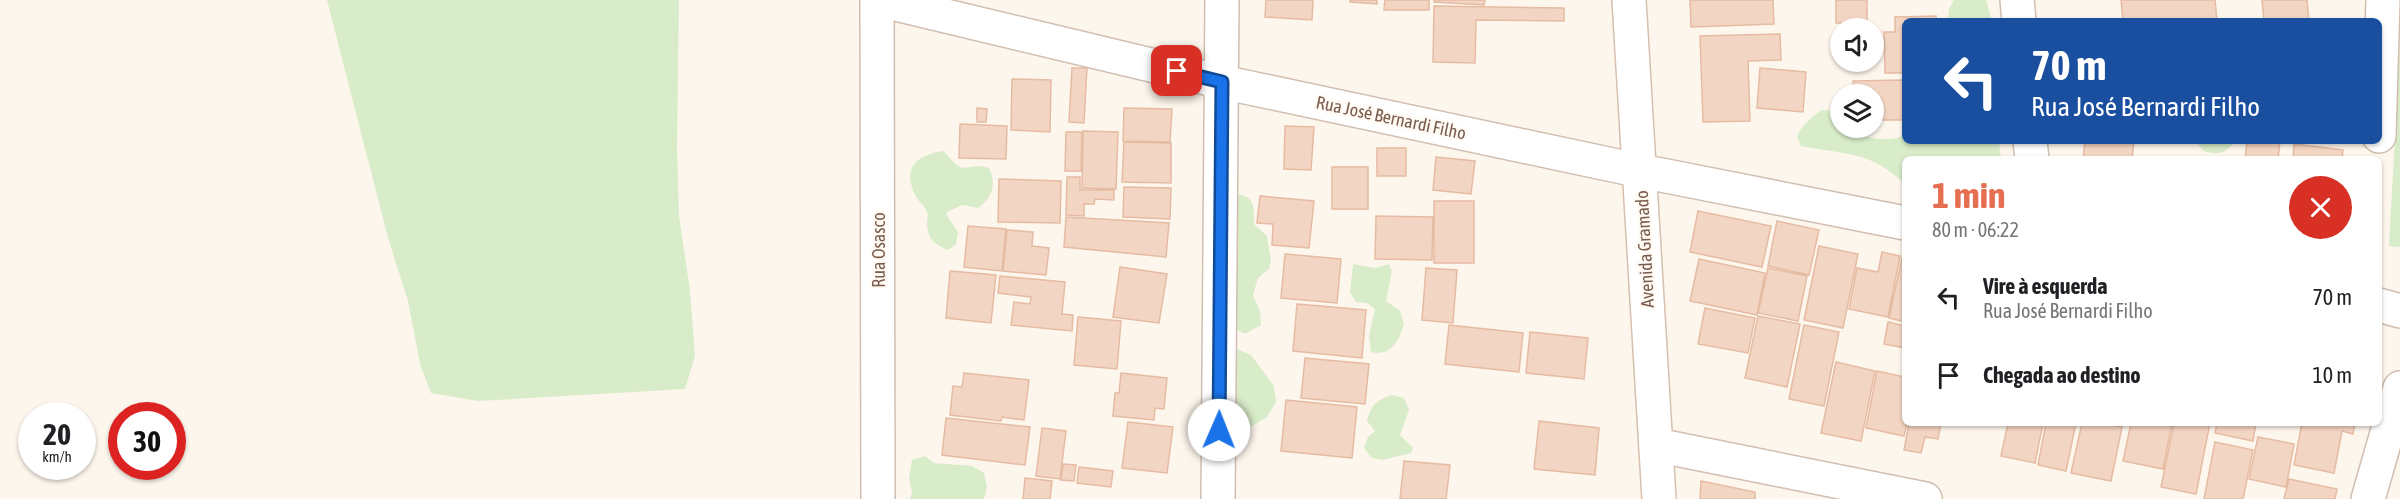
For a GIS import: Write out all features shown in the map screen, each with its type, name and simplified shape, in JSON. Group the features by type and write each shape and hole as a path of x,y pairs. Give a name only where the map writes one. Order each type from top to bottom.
{"street":[{"name":"Rua José Bernardi Filho","path":"878,0 1222,82 1641,171 1902,222"},
{"name":"Rua Osasco","path":"878,0 878,499"},
{"path":"1218,499 1222,0"},
{"name":"Avenida Gramado","path":"1629,0 1659,499"},
{"path":"2017,0 2019,18"},
{"path":"2382,34 2383,0"},
{"path":"2382,306 2400,311"},
{"path":"2368,499 2400,388"},
{"path":"1656,445 1925,499"}],"green space":[{"path":"327,0 679,0 677,148 679,216 690,291 695,356 685,389 478,401 431,393 420,364 408,301 388,238"},
{"path":"1954,0 1986,0 1991,18 1948,18 1949,9"},
{"path":"2400,44 2400,247 2389,246"},
{"path":"1822,110 1830,111 1830,138 1888,139 1902,136 1902,144 1999,144 2001,156 1902,156 1902,182 1893,174 1869,160 1801,146 1797,137 1807,122"},
{"path":"2198,144 2232,144 2225,151 2217,153 2203,151"},
{"path":"943,151 958,166 989,168 993,179 990,195 979,208 962,205 947,212 947,216 958,232 956,244 948,250 930,238 928,215 915,195 910,177 914,164 919,159"},
{"path":"1232,194 1245,196 1252,202 1254,224 1267,236 1271,261 1269,269 1258,278 1253,295 1260,311 1261,325 1245,334 1231,327"},
{"path":"1353,264 1375,268 1389,264 1392,271 1386,301 1400,311 1404,323 1394,346 1384,352 1371,352 1369,335 1375,309 1367,303 1356,302 1350,292"},
{"path":"1234,348 1251,355 1274,386 1276,402 1267,417 1252,426 1239,424 1229,405"},
{"path":"1392,395 1404,398 1409,410 1400,435 1413,448 1411,453 1382,460 1372,458 1364,448 1368,437 1375,431 1367,421 1368,416 1375,404"},
{"path":"925,456 934,463 972,466 984,473 987,487 984,499 910,499 912,493 909,478 912,460"}],"building":[{"path":"1266,0 1313,0 1312,20 1265,17"},
{"path":"1350,0 1377,0 1377,4 1350,2"},
{"path":"1385,0 1429,0 1429,10 1384,10"},
{"path":"1434,0 1485,0 1484,5 1434,2"},
{"path":"1690,0 1773,0 1774,24 1691,27"},
{"path":"1836,0 1867,0 1867,18 1836,18"},
{"path":"2121,0 2215,0 2217,18 2123,18"},
{"path":"2262,0 2307,0 2309,18 2264,18"},
{"path":"1434,6 1564,8 1564,21 1476,20 1475,63 1433,62"},
{"path":"1936,16 1936,18 1902,18 1902,73 1885,73 1884,32 1895,32 1895,17"},
{"path":"1780,34 1781,60 1748,61 1750,121 1703,122 1700,36"},
{"path":"1072,68 1087,68 1084,123 1069,122"},
{"path":"1760,68 1806,72 1803,112 1757,108"},
{"path":"1012,79 1051,80 1050,132 1011,130"},
{"path":"1902,80 1902,120 1884,120 1884,84 1853,84 1853,81"},
{"path":"977,108 987,109 986,122 977,122"},
{"path":"1124,108 1172,109 1170,142 1123,141"},
{"path":"960,124 1007,126 1006,159 959,158"},
{"path":"1285,126 1314,127 1311,170 1284,169"},
{"path":"1083,131 1118,132 1116,189 1082,188"},
{"path":"1066,132 1082,132 1081,171 1065,171"},
{"path":"1124,142 1171,143 1171,183 1122,182"},
{"path":"2085,144 2134,144 2132,156 2083,156"},
{"path":"2247,144 2280,144 2278,156 2245,156"},
{"path":"2294,144 2343,150 2342,156 2293,156"},
{"path":"1377,148 1406,148 1406,176 1377,176"},
{"path":"1436,157 1475,161 1471,194 1433,190"},
{"path":"1332,167 1368,167 1368,209 1332,209"},
{"path":"1067,177 1080,177 1080,190 1114,190 1114,200 1095,199 1094,204 1084,204 1084,216 1066,215"},
{"path":"999,179 1061,181 1060,223 998,222"},
{"path":"1124,187 1171,188 1170,219 1123,217"},
{"path":"1260,196 1314,201 1309,248 1272,245 1273,224 1257,223"},
{"path":"1434,201 1474,201 1474,263 1434,263"},
{"path":"1698,211 1771,226 1762,267 1690,252"},
{"path":"1376,216 1433,217 1432,260 1375,259"},
{"path":"1066,217 1169,223 1166,257 1064,247"},
{"path":"1777,221 1819,230 1809,275 1768,266"},
{"path":"968,226 1006,229 1002,271 964,267"},
{"path":"1007,230 1033,232 1032,246 1049,248 1046,275 1003,271"},
{"path":"1819,246 1858,254 1843,328 1804,320"},
{"path":"1882,252 1900,256 1888,317 1849,309 1857,268 1878,272"},
{"path":"1285,254 1341,259 1337,303 1281,298"},
{"path":"1902,258 1902,321 1889,318"},
{"path":"1699,259 1765,273 1757,315 1690,301"},
{"path":"1120,267 1167,274 1159,323 1113,317"},
{"path":"1426,268 1457,270 1453,323 1422,320"},
{"path":"1768,268 1807,276 1798,321 1758,313"},
{"path":"950,271 996,275 991,323 946,318"},
{"path":"1000,276 1065,282 1062,314 1073,315 1072,331 1011,325 1014,302 1030,304 1031,297 998,293"},
{"path":"1297,304 1366,310 1362,358 1293,351"},
{"path":"1705,308 1755,318 1748,353 1698,344"},
{"path":"1758,316 1800,324 1787,387 1745,378"},
{"path":"1078,317 1121,321 1117,369 1074,365"},
{"path":"1888,322 1902,325 1902,347 1884,344"},
{"path":"1449,325 1523,333 1519,372 1445,364"},
{"path":"1804,325 1839,332 1824,406 1789,399"},
{"path":"1530,332 1588,338 1584,379 1526,373"},
{"path":"1305,358 1369,364 1365,404 1301,398"},
{"path":"1836,362 1875,371 1861,441 1821,433"},
{"path":"1877,371 1902,376 1902,426 1906,426 1904,436 1866,428"},
{"path":"964,373 1029,380 1024,420 1002,417 1001,421 950,415 953,386 962,387"},
{"path":"1121,373 1167,378 1164,409 1155,408 1154,420 1113,416 1115,393 1119,393"},
{"path":"1286,400 1357,407 1352,458 1281,451"},
{"path":"946,418 1030,427 1025,465 942,455"},
{"path":"1539,421 1599,428 1595,475 1534,469"},
{"path":"1128,422 1173,427 1167,473 1122,468"},
{"path":"1908,426 1940,426 1938,439 1925,437 1921,453 1904,450"},
{"path":"2007,426 2042,426 2035,463 2001,456"},
{"path":"2045,426 2075,426 2066,471 2038,465"},
{"path":"2081,426 2122,427 2111,481 2071,473"},
{"path":"2130,426 2171,426 2163,469 2123,461"},
{"path":"2173,426 2209,426 2196,494 2161,487"},
{"path":"2216,426 2256,426 2253,441 2215,433"},
{"path":"2301,426 2354,426 2353,434 2342,431 2334,473 2294,465"},
{"path":"1042,428 1066,431 1060,479 1036,476"},
{"path":"2258,437 2294,444 2286,487 2249,479"},
{"path":"2215,442 2253,450 2243,499 2204,499"},
{"path":"1404,461 1450,465 1446,499 1400,499"},
{"path":"1063,464 1076,465 1074,481 1061,480"},
{"path":"1079,467 1113,471 1111,487 1077,483"},
{"path":"1025,478 1052,481 1050,499 1023,499"},
{"path":"2289,479 2337,489 2335,499 2284,499"},
{"path":"1701,481 1755,492 1755,499 1700,499"}],"route":[{"path":"1177,71 1222,82 1219,430"}]}
